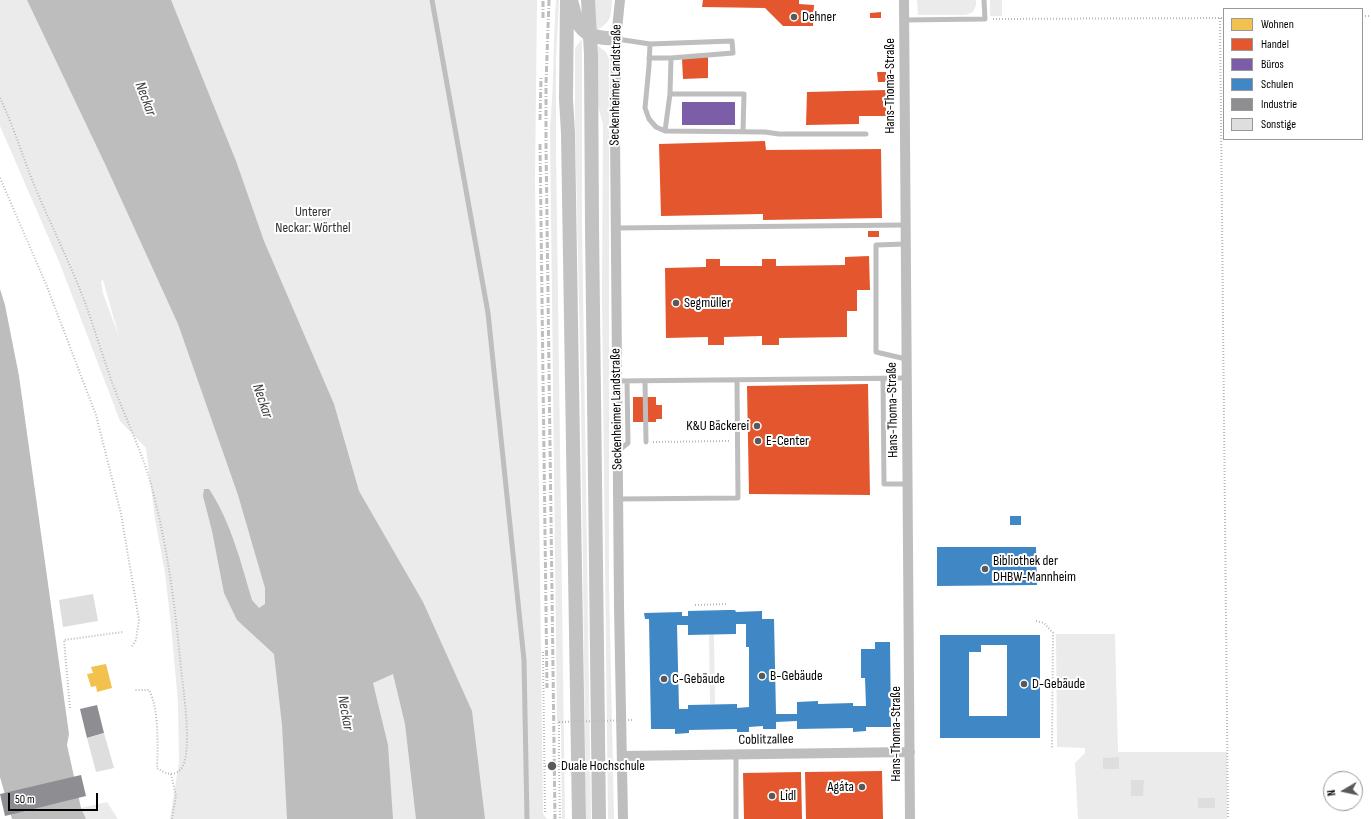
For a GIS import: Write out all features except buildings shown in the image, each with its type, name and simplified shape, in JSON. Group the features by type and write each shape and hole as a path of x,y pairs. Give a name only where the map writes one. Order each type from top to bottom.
{"main road":[{"path":"567,0 566,100 569,165 579,819"},
{"path":"571,0 576,17 583,30 590,35 616,39"},
{"name":"Seckenheimer Landstraße","path":"588,0 590,35 599,819"}],"street":[{"name":"Seckenheimer Landstraße","path":"620,0 616,39 615,132 616,228 622,381 618,452 618,499 623,819"},
{"name":"Hans-Thoma-Straße","path":"904,0 910,819"},
{"name":"Coblitzallee","path":"622,756 910,752"}],"lane":[{"path":"432,0 488,313 524,660 527,819"},
{"path":"904,20 985,19 984,0"},
{"path":"616,39 650,44 732,41 733,53 671,58 650,58"},
{"path":"650,44 645,108 649,118 656,127 665,131 765,132 779,134 866,134"},
{"path":"665,131 670,94 671,58"},
{"path":"670,94 744,94 743,132"},
{"path":"616,228 905,224"},
{"path":"905,244 876,245 876,352 906,359"},
{"path":"883,378 884,484 908,484"},
{"path":"622,381 737,381 906,378"},
{"path":"645,381 646,442"},
{"path":"618,499 738,498 737,381"},
{"path":"736,754 736,819"}],"path":[{"path":"985,19 1220,18 1228,819"},
{"path":"0,98 36,190 87,308 101,352 148,477 170,568 176,608 188,730 184,764 180,770 171,774 165,774 157,768 157,729 153,697 149,690 135,690"},
{"path":"0,178 46,284 96,415 121,514 139,620 136,640 131,648"},
{"path":"646,442 737,441"},
{"path":"695,605 728,604"},
{"path":"1036,621 1044,623 1053,633 1052,749"},
{"path":"70,708 64,640 123,632"},
{"path":"543,652 545,814"},
{"path":"560,819 559,722 633,720"},
{"path":"544,766 560,766"},
{"path":"171,774 176,796 172,819"}],"green space":[{"name":"Unterer Neckar: Wörthel","path":"0,0 537,0 535,180 543,814 547,819 170,819 179,762 178,703 165,573 155,519 146,448 120,421 60,264 0,126","holes":["103,280 119,337 103,293 101,281"]},
{"path":"556,0 559,0 556,58 556,149 565,819 562,819 561,724 557,724 550,128"},
{"path":"595,0 612,0 610,18 606,24 597,30 595,27"},
{"path":"917,0 976,0 976,5 973,12 966,15 918,15"},
{"path":"990,0 1002,0 1002,16 990,16"},
{"path":"582,39 582,223 591,819 586,819 581,402 575,119 575,48"},
{"path":"598,46 606,52 609,59 609,584 614,819 608,819 602,295 603,125 598,106"},
{"path":"714,634 715,704 710,704 709,635"},
{"path":"1056,634 1115,634 1118,752 1227,752 1227,819 1078,819 1075,763 1085,753 1085,748 1057,747"},
{"path":"107,802 118,819 86,819 81,808"}],"water":[{"name":"Neckar","path":"27,0 171,0 236,161 264,241 334,404 359,491 423,602 472,711 485,819 416,819 405,724 393,674 373,683 388,745 393,819 287,819 282,725 274,654 237,620 224,593 212,531 203,496 204,489 209,489 217,502 235,543 252,600 259,608 265,604 265,588 238,495 178,324 106,166"},
{"path":"0,289 5,305 19,376 69,734 67,745 81,808 86,819 12,819 0,777"}],"railway":[{"path":"543,0 543,18"},
{"path":"549,0 546,84 546,145 555,819"},
{"path":"540,120 541,78"},
{"path":"540,144 547,688"}],"place":[{"name":"Dehner","path":"794,17"},
{"name":"Segmüller","path":"676,303"},
{"name":"K&U Bäckerei","path":"757,426"},
{"name":"E-Center","path":"758,441"},
{"name":"Bibliothek der DHBW-Mannheim","path":"985,569"},
{"name":"B-Gebäude","path":"762,676"},
{"name":"C-Gebäude","path":"664,679"},
{"name":"D-Gebäude","path":"1024,684"},
{"name":"Duale Hochschule","path":"552,766"},
{"name":"Agáta","path":"862,787"},
{"name":"Lidl","path":"772,796"}]}
